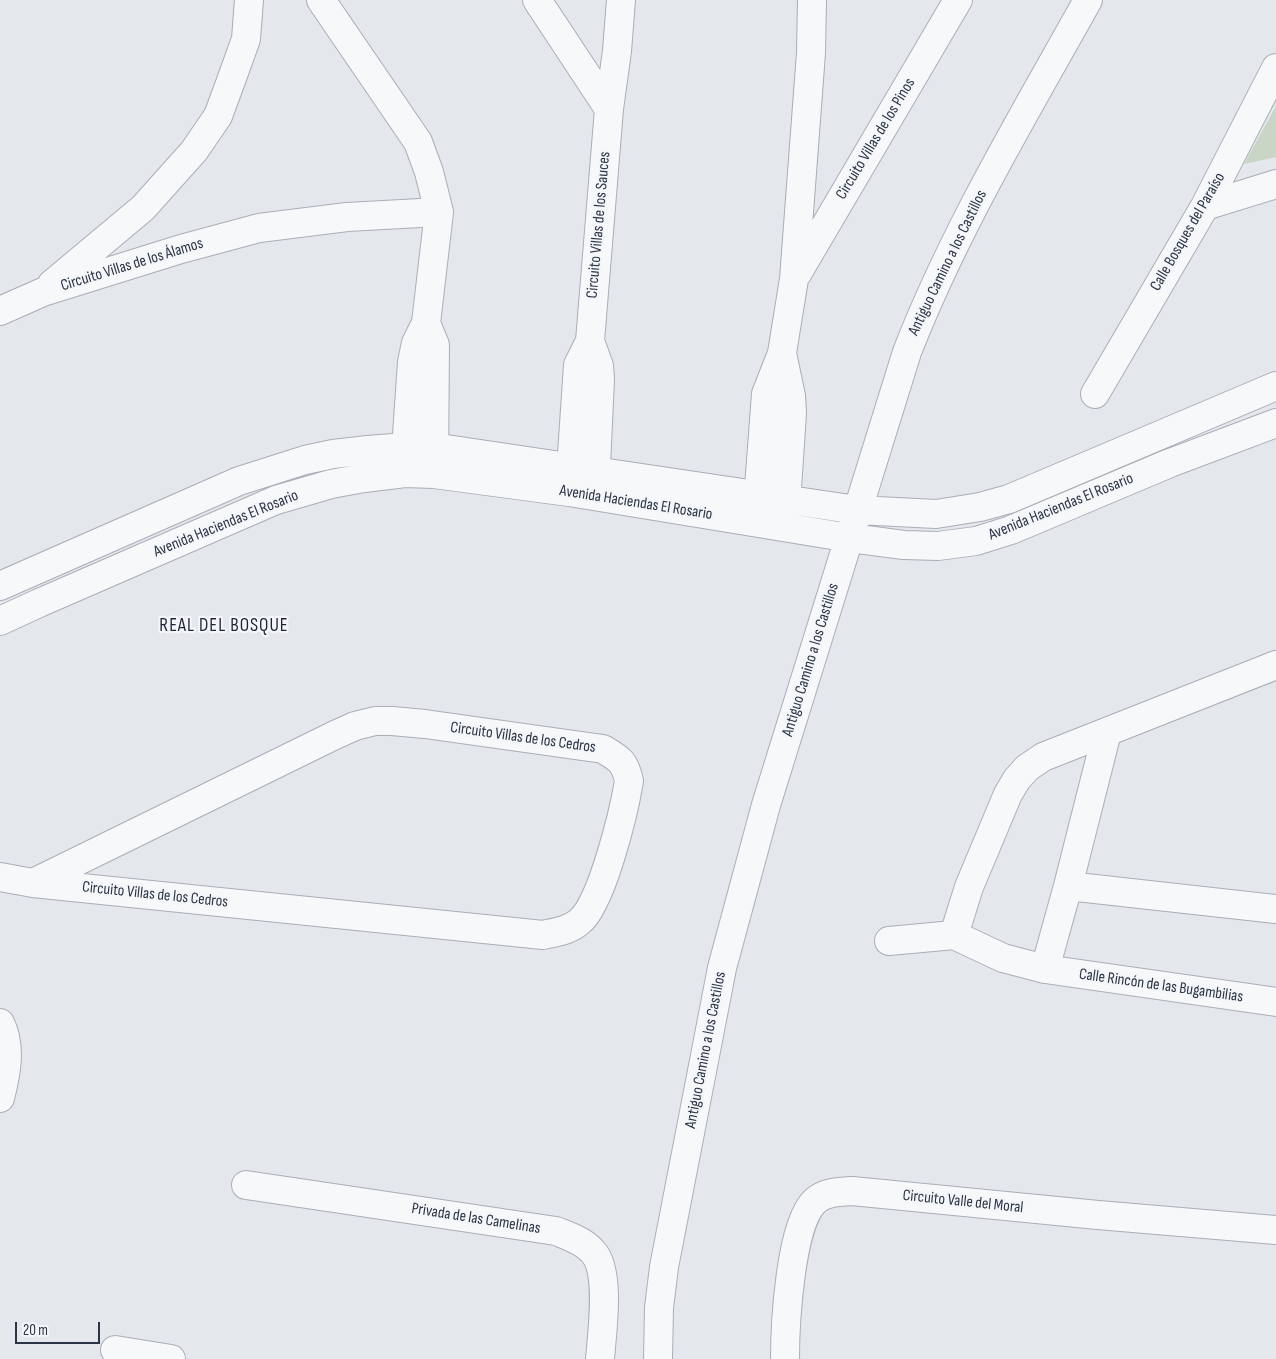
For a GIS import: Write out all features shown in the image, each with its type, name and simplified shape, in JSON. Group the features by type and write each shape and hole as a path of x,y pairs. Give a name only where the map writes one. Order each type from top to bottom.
{"street":[{"name":"Circuito Villas de los Álamos","path":"43,292 143,208 194,151 218,116 232,78 246,39 249,0"},
{"path":"321,0 418,142 429,172 439,212 426,323 416,343 412,362 405,460"},
{"path":"537,0 609,108"},
{"name":"Circuito Villas de los Sauces","path":"582,482 600,379 599,366 590,341 620,0"},
{"name":"Circuito Villas de los Pinos","path":"756,522 766,394 782,353 794,279 811,53 812,0"},
{"name":"Circuito Villas de los Pinos","path":"794,279 958,0"},
{"name":"Antiguo Camino a los Castillos","path":"658,1359 659,1308 664,1267 722,968 766,805 850,538 857,510 907,352 924,307 962,229 1088,0"},
{"name":"Calle Bosques del Paraíso","path":"1095,394 1205,206 1276,68"},
{"path":"1205,206 1276,184"},
{"name":"Circuito Villas de los Álamos","path":"43,292 259,228 347,217 439,212"},
{"path":"0,311 43,292"},
{"path":"426,323 435,345 434,461"},
{"name":"Circuito Villas de los Pinos","path":"782,353 791,396 792,426 784,526"},
{"name":"Avenida Haciendas El Rosario","path":"0,586 239,481 305,460 333,454 434,461 582,482 758,495 857,510 936,514 980,507 1018,495 1276,386"},
{"name":"Avenida Haciendas El Rosario","path":"582,482 756,522 850,538 938,546 976,541 1025,524 1170,462 1276,423"},
{"name":"Avenida Haciendas El Rosario","path":"0,621 39,602 276,500 405,460"},
{"path":"1018,495 1025,524"},
{"path":"889,940 954,935 969,887 1008,794 1017,779 1027,768 1043,757 1276,664"},
{"name":"Circuito Villas de los Cedros","path":"0,878 33,882 543,935 566,930 581,921 591,905 604,879 629,781 625,766 616,757 603,749 425,724 375,721 355,726 335,735 33,882"},
{"path":"1046,969 1107,732"},
{"path":"1068,886 1276,909"},
{"name":"Calle Rincón de las Bugambilias","path":"954,935 1003,958 1046,969 1276,1002"},
{"path":"0,1023 6,1041 6,1074 0,1098"},
{"name":"Privada de las Camelinas","path":"246,1185 556,1231 578,1241 594,1252 601,1266 604,1282 600,1359"},
{"name":"Circuito Valle del Moral","path":"785,1359 785,1329 789,1285 803,1223 810,1207 825,1195 852,1191 1276,1230"},
{"path":"115,1350 172,1359"}],"green space":[{"path":"1276,106 1276,157 1244,164"}],"district":[{"name":"REAL DEL BOSQUE","path":"224,626"}]}
